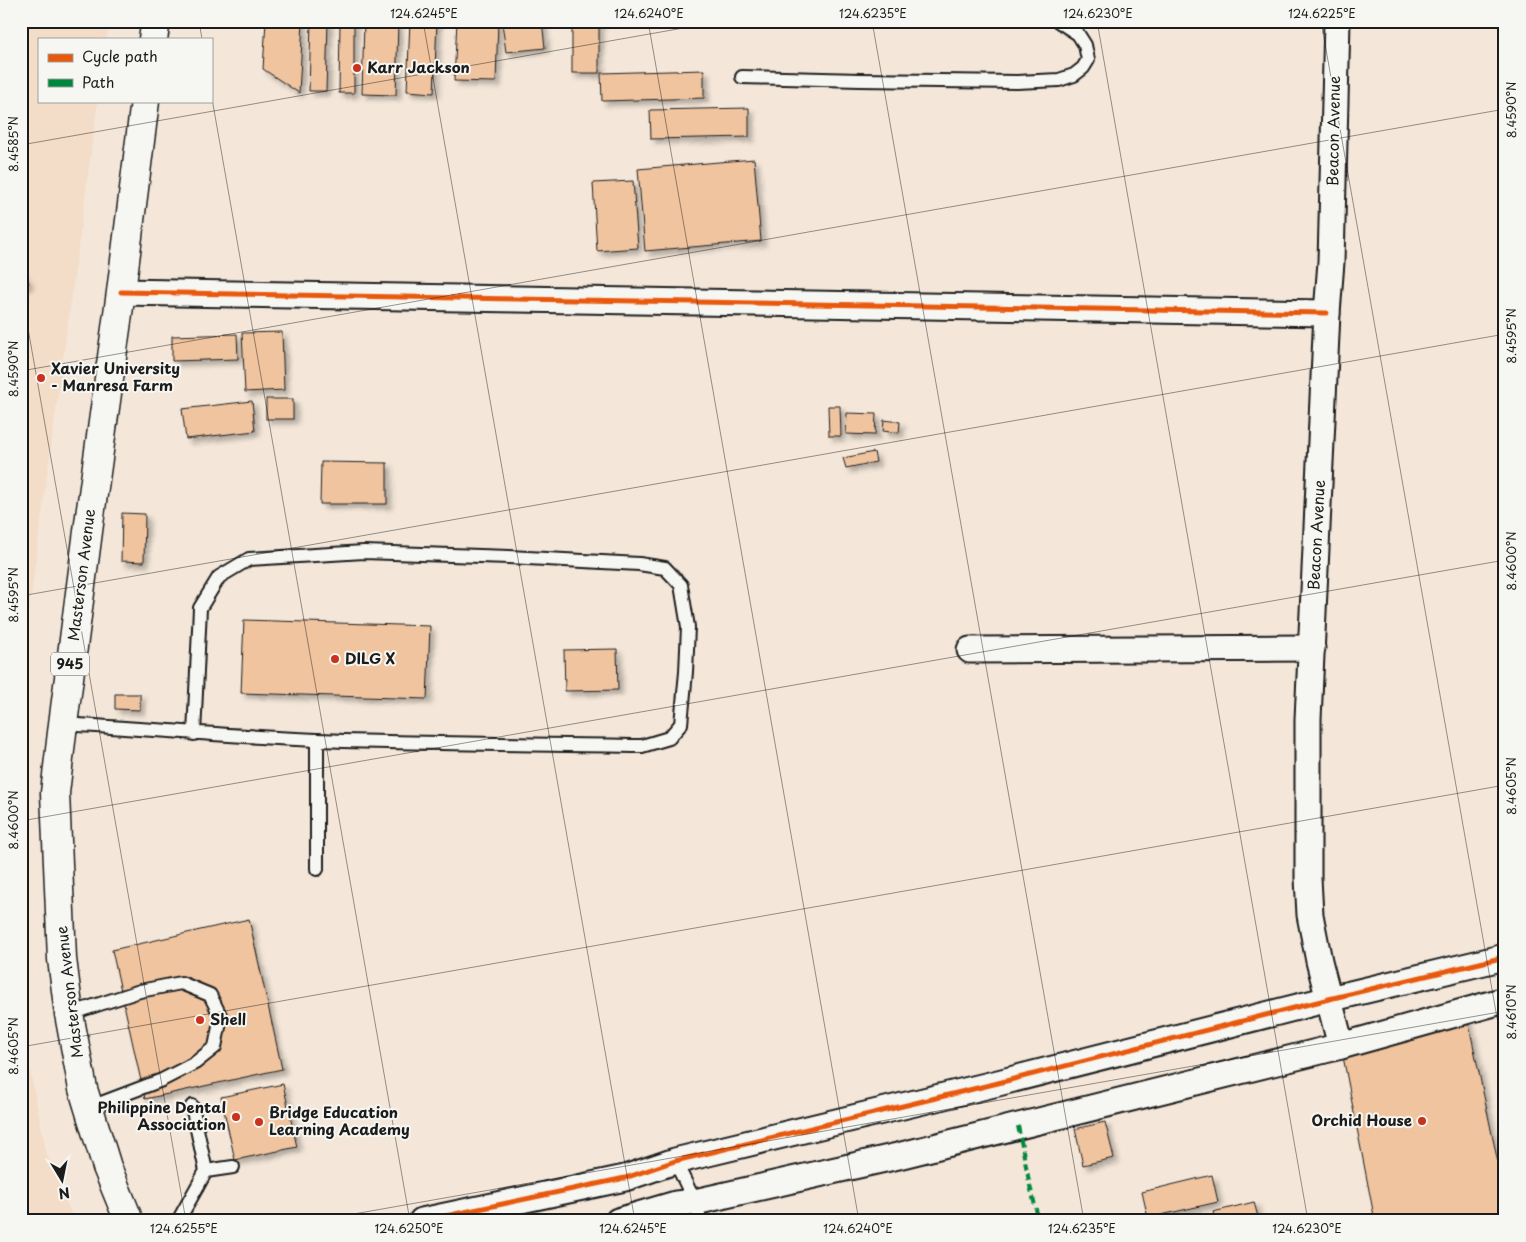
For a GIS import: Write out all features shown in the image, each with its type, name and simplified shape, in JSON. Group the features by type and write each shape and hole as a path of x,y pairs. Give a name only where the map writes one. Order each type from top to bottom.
{"main road":[{"path":"154,38 156,21"},
{"name":"Masterson Avenue","path":"129,1221 107,1167 88,1108 69,1014 62,960 55,793 146,102"}],"street":[{"name":"Beacon Avenue","path":"1337,21 1331,262 1308,718 1308,878 1310,915 1340,1046"},
{"path":"121,292 1327,312"},
{"path":"970,650 1312,648"},
{"path":"433,1220 625,1178 675,1161 1505,957"},
{"path":"618,1221 676,1204 698,1211 898,1156 1340,1046 1505,1000"}],"lane":[{"path":"742,76 1018,82 1059,80 1074,75 1083,68 1088,60 1085,45 1078,34 1058,21"},
{"path":"63,724 162,730 194,734 317,740 642,746 669,738 681,724 688,627 681,585 665,568 639,564 364,552 250,559 219,577 200,608 194,734"},
{"path":"316,869 317,740"},
{"path":"69,1014 140,991 181,983 210,995 221,1017 215,1047 195,1063 162,1080 88,1108"},
{"path":"178,1221 206,1171 192,1106"},
{"path":"675,1161 698,1211"},
{"path":"206,1171 233,1166"}],"shaded area":[{"name":"Xavier University - Manresa Farm","path":"21,21 109,21 107,38 38,38 38,102 98,102 21,668"},
{"path":"21,1026 47,1155 74,1221 21,1221"}],"building":[{"path":"266,21 303,21 299,93 263,69"},
{"path":"311,21 328,21 326,91 309,91"},
{"path":"340,21 354,21 354,93 339,93"},
{"path":"364,21 398,21 396,95 362,94"},
{"path":"410,21 437,21 434,93 407,91"},
{"path":"457,21 498,21 496,82 454,81"},
{"path":"542,21 545,48 506,52 502,23"},
{"path":"572,21 599,21 599,73 572,73"},
{"path":"704,70 704,98 602,101 601,73"},
{"path":"749,108 749,137 651,139 650,110"},
{"path":"754,159 761,241 645,251 638,169"},
{"path":"633,181 638,248 597,251 593,183"},
{"path":"21,271 29,283 21,288"},
{"path":"282,332 284,390 245,392 242,333"},
{"path":"237,334 238,359 172,361 172,336"},
{"path":"266,399 293,399 293,419 266,419"},
{"path":"252,401 255,431 186,439 182,409"},
{"path":"828,406 840,406 841,436 829,436"},
{"path":"847,413 876,414 875,435 846,434"},
{"path":"884,420 900,422 899,433 883,431"},
{"path":"874,452 876,462 846,468 843,458"},
{"path":"321,462 387,463 387,504 320,504"},
{"path":"122,513 145,514 144,562 121,561"},
{"name":"DILG X","path":"244,620 430,626 427,699 241,693"},
{"path":"617,649 618,690 565,691 564,650"},
{"path":"115,694 140,694 140,710 115,709"},
{"path":"249,919 282,1069 145,1099 112,950"},
{"name":"Orchid House","path":"1466,1011 1505,1196 1505,1221 1375,1221 1341,1046"},
{"name":"Bridge Education Learning Academy","path":"283,1084 297,1147 235,1160 221,1097"},
{"path":"1105,1122 1114,1158 1083,1165 1075,1129"},
{"path":"1212,1175 1218,1202 1148,1218 1142,1192"},
{"path":"1254,1202 1259,1221 1215,1221 1213,1212"}],"marked path":[{"path":"1018,1126 1039,1221"}],"cycle path":[{"path":"121,292 1327,313"},
{"path":"422,1221 625,1178 675,1161 1505,957"}],"place":[{"name":"Karr Jackson","path":"357,68"},
{"name":"Xavier University - Manresa Farm","path":"41,378"},
{"name":"DILG X","path":"335,659"},
{"name":"Shell","path":"200,1020"},
{"name":"Philippine Dental Association","path":"236,1117"},
{"name":"Orchid House","path":"1422,1121"},
{"name":"Bridge Education Learning Academy","path":"259,1122"}]}
